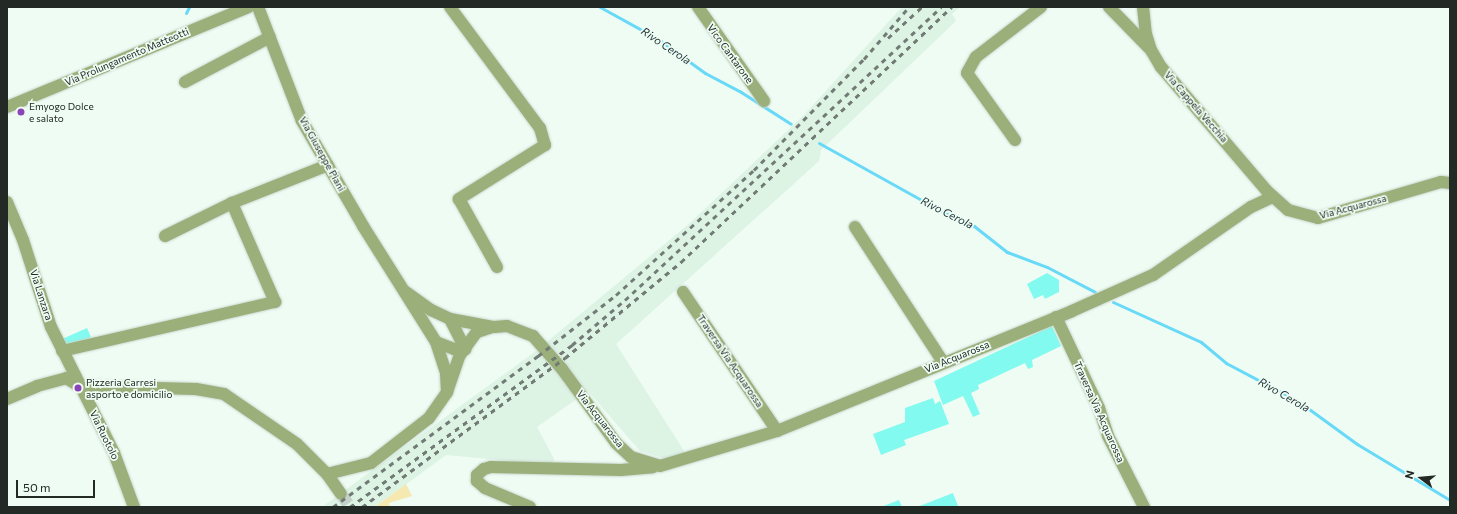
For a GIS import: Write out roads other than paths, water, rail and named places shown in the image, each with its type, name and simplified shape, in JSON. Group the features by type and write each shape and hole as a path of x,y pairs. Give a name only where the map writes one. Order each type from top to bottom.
{"street":[{"name":"Via Prolungamento Matteotti","path":"7,107 248,7"},
{"name":"Via Giuseppe Piani","path":"258,7 302,121 436,342 446,373 447,392"},
{"path":"450,7 540,128 545,145 459,199 497,267"},
{"name":"Vico Cantarone","path":"698,7 764,101"},
{"path":"1015,140 967,73 976,57 1041,7"},
{"path":"1109,7 1151,50"},
{"name":"Via Cappela Vecchia","path":"1143,7 1151,50 1161,67 1272,196"},
{"path":"185,82 270,37"},
{"path":"165,236 232,204 328,165"},
{"name":"Via Acquarossa","path":"406,292 431,310 450,319 494,327 507,326 533,336 562,369 616,443 631,457 660,466 777,431 1056,317 1153,275 1251,207 1272,196 1294,213 1318,218 1441,182 1450,183"},
{"name":"Via Lanzara","path":"7,202 23,240 51,327 80,386"},
{"path":"62,351 275,302 232,204"},
{"path":"855,228 943,362"},
{"name":"Traversa Via Acquarossa","path":"683,292 777,431"},
{"name":"Traversa Via Acquarossa","path":"1056,317 1099,408 1108,436 1144,507"},
{"path":"450,319 465,349"},
{"path":"327,474 371,463 429,418 447,392 465,349 477,332 494,327"},
{"path":"436,342 454,349 465,349"},
{"path":"7,400 37,386 66,378 80,386 196,389 224,394 297,444 327,474 341,494"},
{"name":"Via Ruotolo","path":"80,386 114,453 134,507"},
{"path":"530,507 485,488 477,480 477,475 484,469 491,467 622,470 660,466"}],"waterway":[{"path":"186,13 189,7"},
{"name":"Rivo Cerola","path":"600,7 658,39 705,73 741,92 791,124"},
{"name":"Rivo Cerola","path":"819,143 945,213 974,226 1007,252 1047,267 1095,292"},
{"name":"Rivo Cerola","path":"1113,302 1201,342 1226,363 1298,401 1357,444 1450,500"}],"tunnel":[{"path":"341,494 350,507"}],"railway":[{"path":"333,507 538,356 616,295 754,170 864,59 909,7"},
{"path":"888,38 922,7"},
{"path":"350,507 572,345 625,300 941,7"},
{"path":"362,507 565,358 681,262 952,7"}],"place":[{"name":"Emyogo Dolce e salato","path":"21,112"},
{"name":"Pizzeria Carresi asporto e domicilio","path":"78,388"}]}
